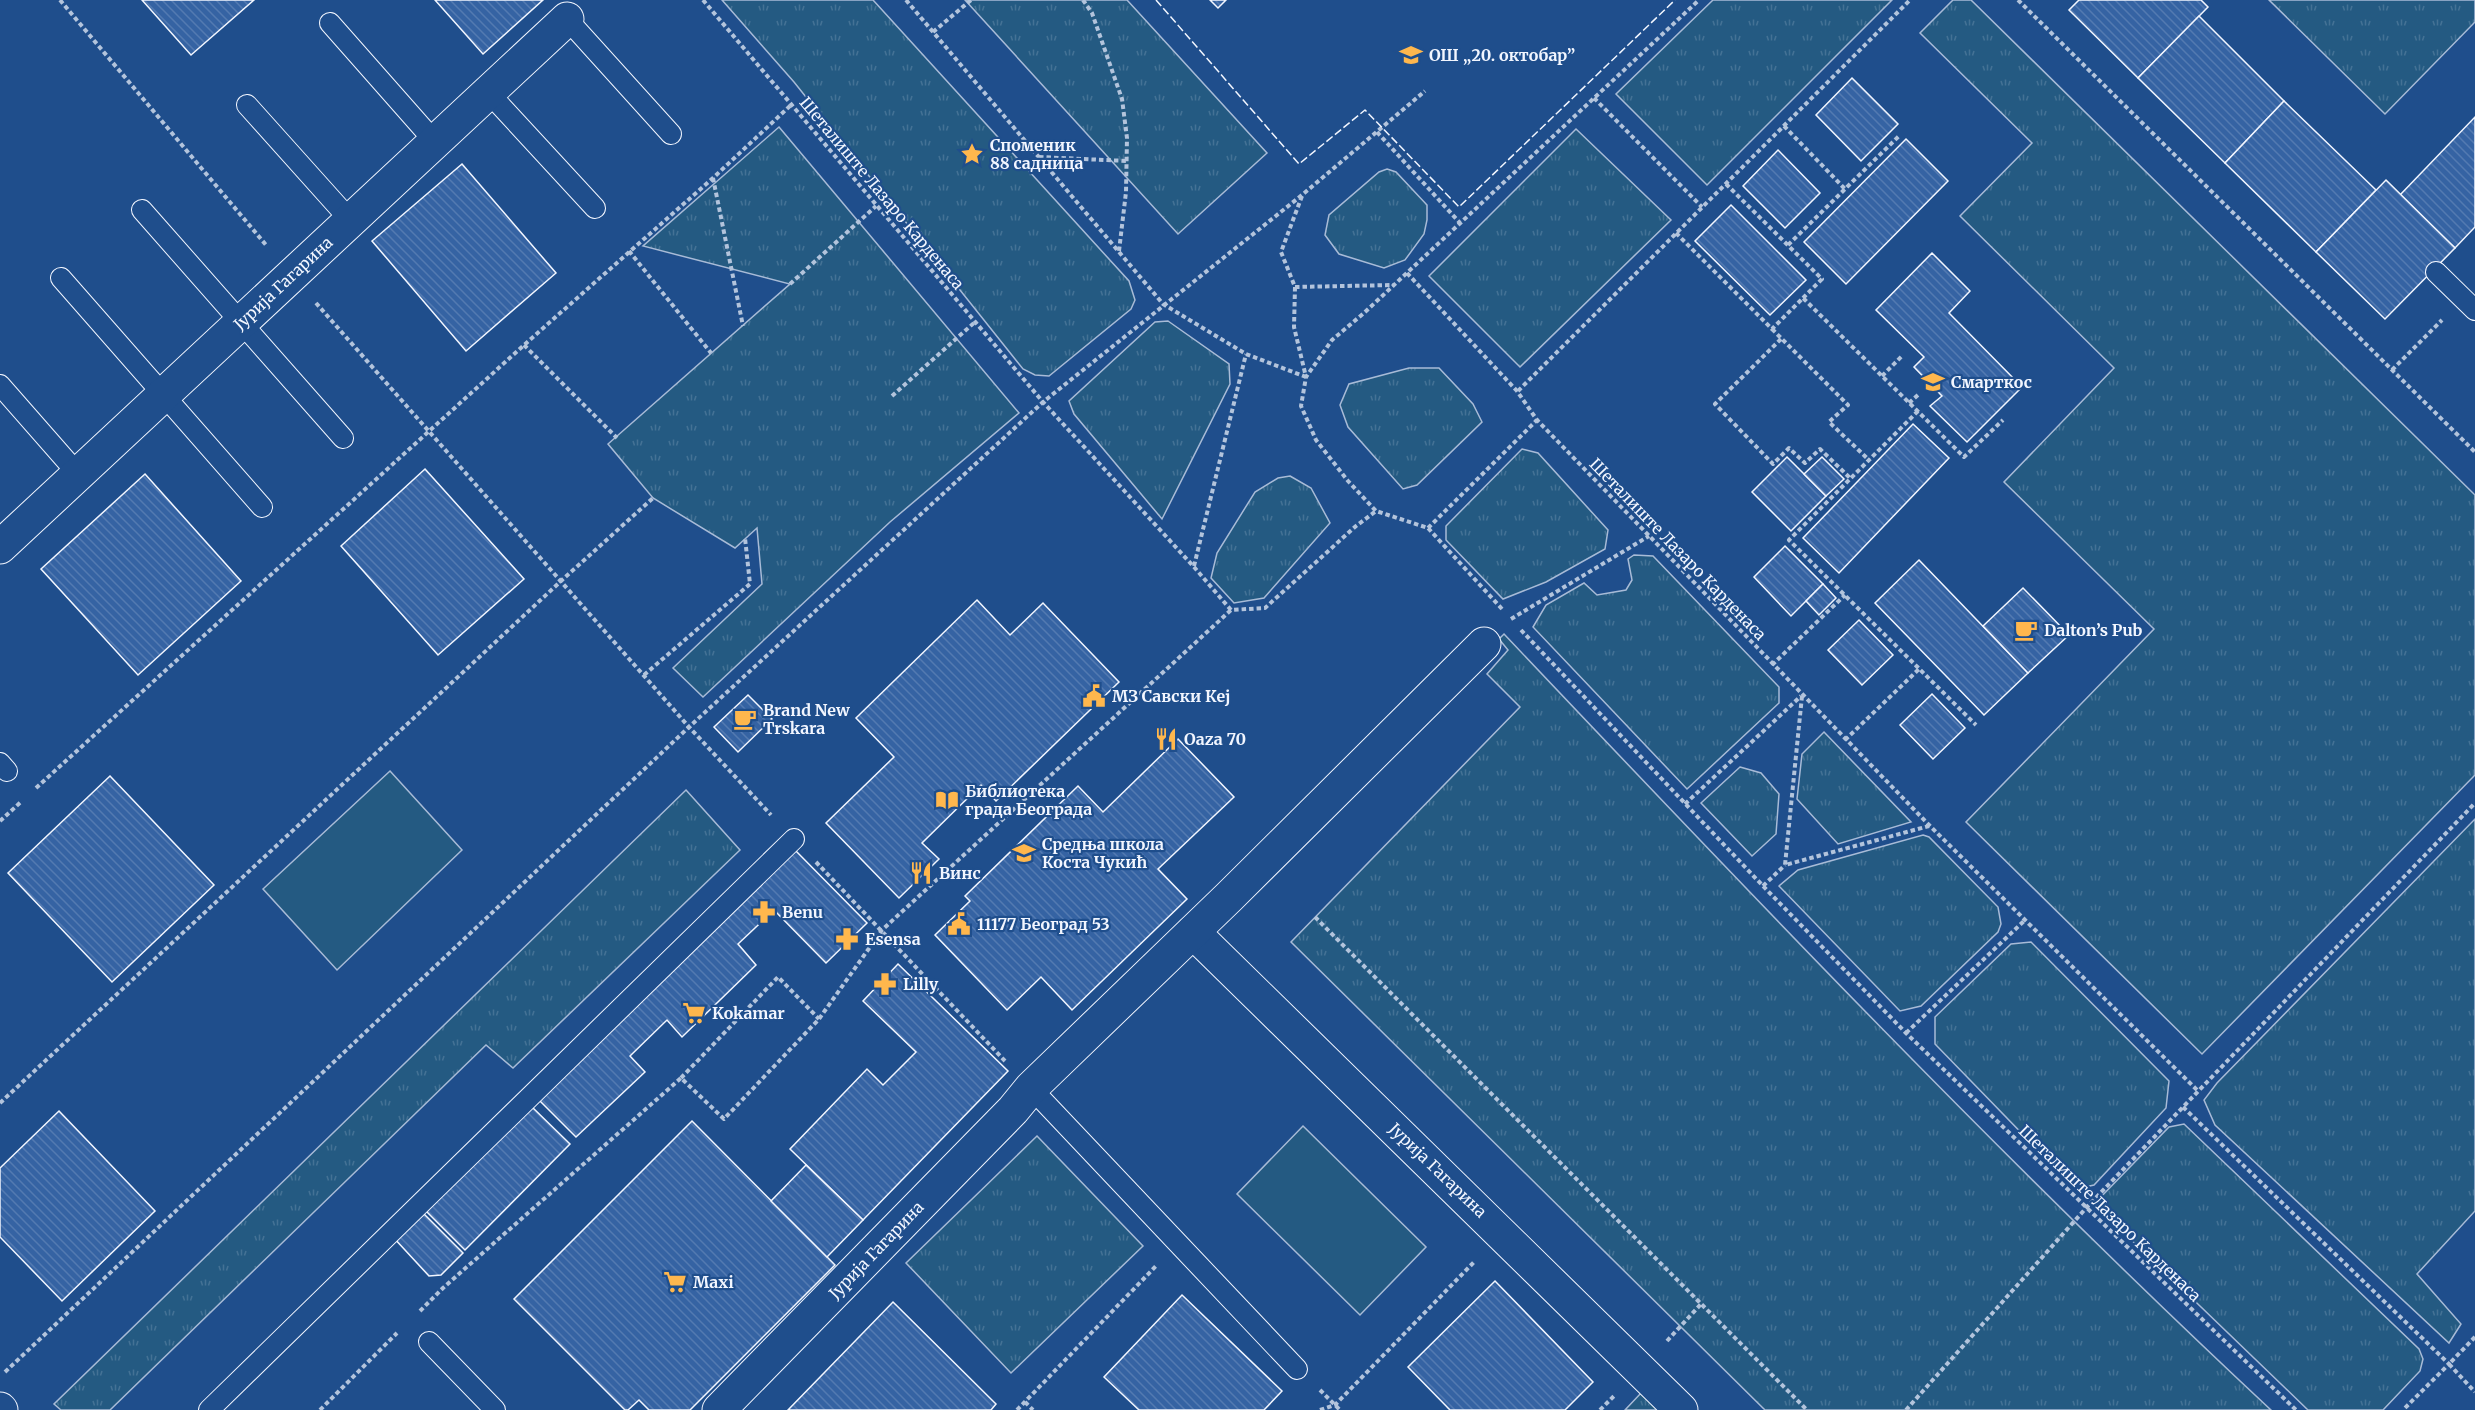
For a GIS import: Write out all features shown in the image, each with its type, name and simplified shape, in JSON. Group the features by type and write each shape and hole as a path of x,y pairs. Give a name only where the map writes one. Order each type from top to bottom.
{"street":[{"name":"Јурија Гагарина","path":"0,546 567,19"},
{"name":"Јурија Гагарина","path":"719,1410 1013,1110 1031,1088 1484,644"},
{"name":"Јурија Гагарина","path":"1192,932 1681,1410"}],"lane":[{"path":"567,19 671,134"},
{"path":"330,22 435,142"},
{"path":"488,92 595,208"},
{"path":"247,105 351,221"},
{"path":"142,210 343,438"},
{"path":"2436,272 2469,304"},
{"path":"61,278 262,507"},
{"path":"0,386 78,474"},
{"path":"209,1410 794,839"},
{"path":"1031,1088 1297,1369"},
{"path":"429,1342 495,1410"}],"path":[{"path":"60,0 292,275 689,727 1031,1088"},
{"name":"Шеталиште Лазаро Карденаса","path":"702,0 1043,402 1231,610"},
{"path":"906,0 1163,304 1246,354 1306,376"},
{"path":"933,32 971,0"},
{"path":"1083,0 1092,13 1122,99 1127,160 1126,192 1119,251"},
{"path":"1407,273 1699,0"},
{"path":"2018,0 2475,452"},
{"path":"1517,391 1908,1"},
{"path":"0,1377 689,727 1043,402 1302,195 1425,91"},
{"path":"1594,98 1702,207"},
{"path":"35,789 524,345 713,178 791,105"},
{"path":"1784,126 1845,189"},
{"path":"1377,132 1460,223"},
{"path":"1788,244 1899,136"},
{"path":"1039,158 1127,160"},
{"path":"713,178 743,326"},
{"path":"1726,184 1822,279 1772,329"},
{"name":"Шеталиште Лазаро Карденаса","path":"1302,195 1281,252 1294,287 1294,327 1306,376 1301,406 1316,440 1348,481 1376,511 1428,528 1685,804 1906,1033 2296,1410"},
{"path":"790,284 876,206"},
{"path":"1676,233 1848,405 1829,422 1869,460"},
{"path":"629,251 711,353"},
{"name":"Шеталиште Лазаро Карденаса","path":"1306,376 1332,340 1407,273 1517,391 1537,420 1772,665 2024,921 2198,1091"},
{"path":"1294,287 1393,285"},
{"path":"1803,298 1964,457 2003,420"},
{"path":"2392,370 2469,304"},
{"path":"892,396 975,322"},
{"path":"1781,339 1715,404 1773,464 1789,448 1805,463 1820,449 1851,478"},
{"path":"524,345 617,438"},
{"path":"1194,567 1246,354"},
{"path":"1882,376 1902,356"},
{"path":"1909,403 1919,394"},
{"path":"1918,411 1789,540 1976,725"},
{"path":"1428,528 1537,420"},
{"path":"0,1103 653,498"},
{"path":"681,1078 724,1119 819,1019 882,930 1231,610 1265,608 1356,526 1376,511"},
{"path":"1511,619 1649,536"},
{"path":"644,675 750,584 745,538"},
{"path":"1772,665 1845,596"},
{"path":"1845,740 1918,669"},
{"path":"1685,804 1802,695"},
{"path":"1785,865 1802,695"},
{"path":"0,821 26,797"},
{"path":"1906,1410 2087,1208 2475,803"},
{"path":"1763,886 1785,865 1930,826"},
{"path":"1315,917 1807,1410"},
{"path":"1906,1033 2024,921"},
{"path":"418,1312 681,1078 778,977 819,1019"},
{"path":"2183,1107 2449,1364 2475,1392"},
{"path":"1320,1410 1335,1405 1502,1233"},
{"path":"1017,1410 1177,1244"},
{"path":"1640,1369 1701,1304"},
{"path":"320,1410 402,1328"},
{"path":"2403,1410 2475,1337"},
{"path":"1025,1402 1033,1410"}],"green space":[{"path":"722,0 873,0 1129,281 1135,300 1131,309 1049,376 1035,375 1023,369 794,82"},
{"path":"965,0 1127,0 1267,153 1178,234"},
{"path":"1713,0 1892,0 1707,185 1616,94"},
{"path":"1953,0 1971,0 2475,495 2475,775 2202,1054 1966,822 2154,629 2004,482 2114,368 1960,216 2032,143 1920,33"},
{"path":"2269,0 2475,0 2475,22 2385,114"},
{"path":"779,127 1019,413 890,522 703,697 673,668 762,584 757,528 735,548 653,498 608,444 790,284 643,246"},
{"path":"1576,129 1671,220 1520,367 1429,276"},
{"path":"1387,169 1396,172 1427,205 1427,220 1424,234 1405,260 1384,268 1339,254 1325,235 1329,215 1379,172"},
{"path":"1168,321 1229,364 1230,384 1162,519 1074,414 1069,401 1155,322"},
{"path":"1409,368 1439,368 1473,404 1482,422 1417,485 1403,489 1348,427 1340,405 1349,384"},
{"path":"1522,449 1538,453 1608,530 1605,549 1546,582 1503,599 1446,540 1446,526"},
{"path":"1290,476 1311,488 1330,523 1264,598 1234,603 1211,578 1217,553 1255,492 1278,478"},
{"path":"1634,555 1653,556 1779,687 1779,703 1687,789 1533,627 1546,605 1584,583 1597,595 1626,590 1632,580 1628,559"},
{"path":"1504,634 1786,930 1977,1125 2271,1410 1765,1410 1291,942 1520,707 1487,674 1508,650 1499,639"},
{"path":"1824,732 1911,822 1838,844 1797,799 1802,754"},
{"path":"1740,767 1761,773 1779,794 1776,834 1752,856 1701,803"},
{"path":"390,771 462,850 337,970 263,889"},
{"path":"686,790 740,850 513,1068 486,1045 110,1410 61,1410 54,1404"},
{"path":"2475,819 2475,1211 2417,1274 2461,1324 2449,1343 2215,1125 2204,1100 2217,1083"},
{"path":"1923,835 1929,837 1998,907 2001,924 1998,932 1921,1006 1900,1011 1779,886 1798,870"},
{"path":"2031,942 2169,1081 2166,1108 2094,1185 2076,1189 1935,1044 1935,1017 2011,944"},
{"path":"2184,1124 2419,1349 2423,1359 2420,1371 2383,1410 2308,1410 2094,1204 2169,1127"},
{"path":"1303,1126 1426,1247 1360,1315 1237,1194"},
{"path":"1037,1136 1143,1246 1011,1373 906,1263"},
{"path":"1641,1393 1658,1410 1625,1410"}],"building":[{"path":"142,0 254,0 191,55"},
{"path":"435,0 543,0 483,54"},
{"path":"1210,0 1226,0 1218,8"},
{"path":"2079,0 2201,0 2208,7 2138,78 2069,10"},
{"path":"2199,16 2284,101 2225,163 2138,78"},
{"path":"1852,78 1898,124 1861,161 1816,115"},
{"path":"2284,101 2376,190 2316,252 2225,163"},
{"path":"2475,117 2475,227 2455,248 2400,195"},
{"path":"1906,139 1948,181 1846,284 1804,242"},
{"path":"1778,150 1820,193 1785,228 1743,186"},
{"path":"462,164 556,273 466,351 372,241"},
{"path":"2386,180 2455,248 2385,319 2316,252"},
{"path":"1731,205 1806,280 1770,315 1695,241"},
{"path":"1932,253 1970,291 1949,313 2022,387 1967,442 1930,406 1942,396 1914,367 1924,357 1876,310"},
{"path":"1913,424 1949,458 1839,573 1803,538"},
{"path":"1787,457 1826,496 1791,531 1752,492"},
{"path":"1822,457 1844,479 1826,496 1804,474"},
{"path":"425,469 524,579 438,655 341,546"},
{"path":"145,474 241,581 138,675 41,569"},
{"path":"1785,546 1823,584 1791,616 1754,577"},
{"path":"1919,560 2028,673 1984,715 1875,603"},
{"path":"1823,584 1836,598 1819,615 1806,601"},
{"name":"Dalton’s Pub","path":"2023,588 2069,635 2028,673 1983,626"},
{"path":"977,600 1010,635 1043,603 1119,682 996,801 981,785 922,843 939,859 899,898 826,823 894,757 856,718"},
{"path":"1859,620 1893,655 1862,685 1828,650"},
{"path":"1932,694 1965,728 1933,759 1900,725"},
{"path":"748,695 772,719 738,752 714,727"},
{"path":"1178,739 1234,797 1158,869 1187,899 1072,1010 1041,977 1007,1010 935,935 970,901 965,896 1078,786 1103,812"},
{"path":"110,776 214,885 112,982 8,873"},
{"path":"794,849 867,923 826,963 774,910 738,944 756,965 682,1037 667,1020 630,1056 645,1072 576,1137 537,1098"},
{"path":"898,964 1008,1071 863,1220 790,1149 867,1069 883,1085 916,1052 863,1001"},
{"path":"531,1106 570,1144 465,1250 426,1211"},
{"path":"59,1111 155,1211 62,1301 0,1237 0,1168"},
{"name":"Maxi","path":"692,1121 835,1265 690,1410 649,1410 639,1400 625,1410 514,1299"},
{"path":"806,1165 863,1220 827,1257 771,1201"},
{"path":"421,1211 463,1253 441,1275 429,1276 393,1237"},
{"path":"1495,1281 1593,1382 1565,1410 1450,1410 1408,1367"},
{"path":"1182,1295 1282,1391 1264,1410 1139,1410 1104,1377"},
{"path":"893,1302 996,1404 991,1410 788,1410"}],"fence":[{"path":"1156,0 1299,164 1365,110 1459,207 1675,0"}],"place":[{"name":"ОШ „20. октобар”","path":"1411,55"},
{"name":"Споменик 88 садница","path":"972,154"},
{"name":"Смарткос","path":"1933,382"},
{"name":"Dalton’s Pub","path":"2026,630"},
{"name":"МЗ Савски Кеј","path":"1094,696"},
{"name":"Brand New Trskara","path":"745,719"},
{"name":"Oaza 70","path":"1166,739"},
{"name":"Библиотека града Београда","path":"947,800"},
{"name":"Средња школа Коста Чукић","path":"1024,853"},
{"name":"Винс","path":"921,873"},
{"name":"Benu","path":"764,912"},
{"name":"11177 Београд 53","path":"959,924"},
{"name":"Esensa","path":"847,939"},
{"name":"Lilly","path":"885,984"},
{"name":"Kokamar","path":"694,1013"},
{"name":"Maxi","path":"675,1282"}]}
